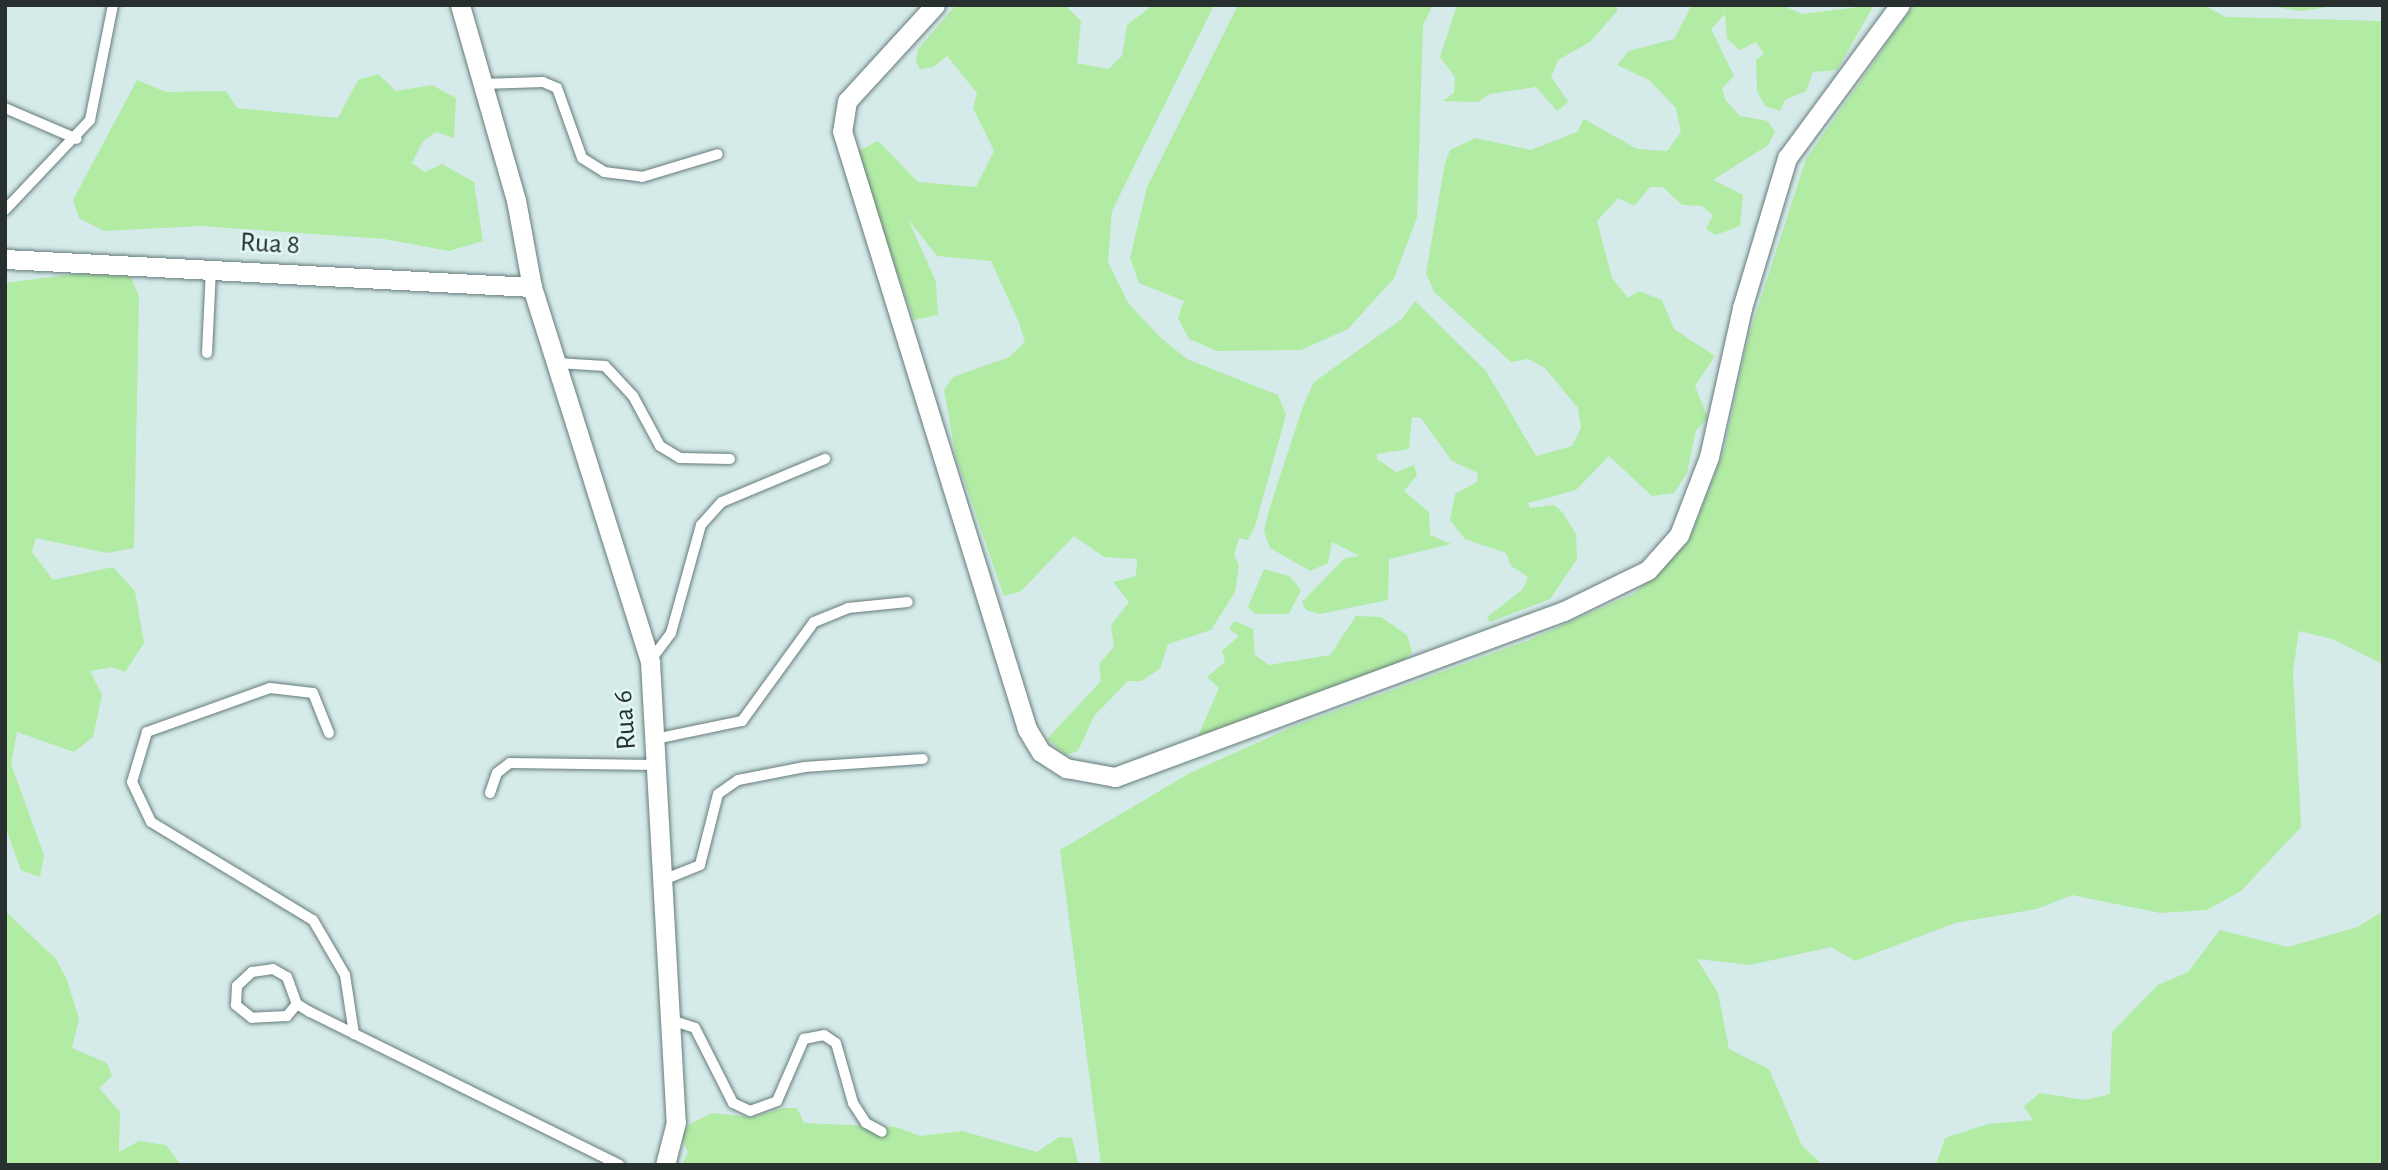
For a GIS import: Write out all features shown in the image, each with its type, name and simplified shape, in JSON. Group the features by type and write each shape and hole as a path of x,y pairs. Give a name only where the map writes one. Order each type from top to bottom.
{"street":[{"name":"Rua 6","path":"460,5 516,200 532,287 650,662 677,1122 665,1165"},
{"path":"935,5 847,101 842,131 1027,729 1041,752 1066,768 1115,777 1564,611 1648,570 1679,535 1709,457 1742,309 1787,158 1900,5"},
{"name":"Rua 8","path":"5,259 532,287"}],"lane":[{"path":"5,210 77,139 90,120 113,5"},
{"path":"482,84 542,82 557,88 582,158 604,172 642,177 718,154"},
{"path":"5,108 77,139"},
{"path":"207,354 211,269"},
{"path":"557,363 605,366 670,452 730,459"},
{"path":"650,662 671,633 701,525 722,502 825,459"},
{"path":"655,739 742,721 814,622 848,608 908,601"},
{"path":"329,733 313,693 270,688 147,732 132,782 151,822 313,920 345,975 354,1034"},
{"path":"663,880 700,865 718,794 738,780 805,766 923,759"},
{"path":"490,793 497,773 510,762 657,765"},
{"path":"297,1004 287,1016 252,1018 236,1005 237,986 252,972 273,969 287,977 297,1004 619,1165"},
{"path":"671,1020 695,1028 733,1103 750,1111 777,1101 804,1039 824,1035 836,1043 853,1102 866,1123 882,1132"}],"green space":[{"path":"956,5 1065,5 1081,21 1077,63 1108,69 1122,56 1127,25 1153,5 1214,5 1112,211 1108,262 1128,303 1162,339 1187,359 1278,395 1286,415 1255,526 1248,540 1239,538 1234,555 1239,565 1235,592 1211,630 1168,644 1160,669 1141,681 1128,681 1094,716 1078,751 1065,755 1047,739 1101,681 1099,664 1114,647 1111,625 1129,602 1113,582 1136,576 1137,559 1104,557 1074,536 1021,591 1004,596 956,457 944,390 953,377 1009,357 1025,342 1018,320 991,261 937,256 908,219 936,282 938,315 914,320 860,168 858,151 878,141 918,182 976,187 994,151 973,108 977,93 947,56 933,67 920,69 916,61 918,49"},
{"path":"1238,5 1433,5 1423,25 1417,217 1394,278 1348,329 1301,350 1217,351 1189,339 1178,318 1184,301 1139,283 1130,258 1147,187"},
{"path":"1457,5 1614,5 1618,10 1590,42 1558,60 1551,76 1568,102 1557,111 1536,87 1489,94 1478,102 1443,101 1454,93 1455,77 1440,57"},
{"path":"1692,5 1781,5 1802,14 1874,5 1837,70 1813,72 1806,91 1785,100 1780,111 1765,106 1757,91 1756,60 1764,54 1756,42 1740,50 1727,39 1725,14 1711,29 1734,76 1722,88 1726,101 1740,116 1768,121 1775,132 1768,145 1713,180 1743,195 1740,226 1716,235 1706,229 1713,215 1702,206 1682,205 1663,187 1650,187 1634,206 1618,198 1597,221 1612,278 1628,298 1639,291 1662,300 1674,329 1715,356 1695,386 1708,418 1696,430 1687,473 1674,493 1652,496 1609,456 1576,490 1528,503 1530,508 1554,505 1562,512 1576,534 1577,559 1550,599 1490,622 1487,617 1523,589 1528,577 1511,566 1506,553 1465,539 1450,520 1455,494 1477,482 1478,473 1452,461 1421,418 1412,417 1409,449 1377,454 1377,459 1396,472 1414,465 1417,475 1404,491 1429,512 1430,535 1451,544 1389,559 1388,600 1320,614 1306,610 1302,602 1345,558 1360,556 1332,542 1328,563 1310,571 1270,548 1264,531 1303,406 1314,382 1402,319 1415,301 1486,371 1536,456 1572,446 1581,428 1578,408 1545,368 1528,359 1511,362 1434,292 1426,273 1445,163 1450,150 1476,138 1531,150 1577,132 1584,119 1637,149 1667,151 1681,132 1676,108 1649,80 1617,65 1629,51 1674,39"},
{"path":"1914,5 2203,5 2226,17 2383,21 2383,664 2332,639 2299,631 2293,671 2301,827 2241,891 2207,910 2160,913 2072,895 2037,909 1955,923 1855,961 1831,947 1750,965 1697,959 1718,993 1729,1049 1769,1069 1802,1146 1823,1165 1101,1165 1060,850 1190,773 1294,726 1529,640 1635,593 1689,541 1724,450 1748,338 1806,159"},
{"path":"2263,5 2341,5 2301,11"},
{"path":"378,74 396,91 432,85 456,98 454,138 436,132 423,141 412,163 425,172 442,164 474,182 483,241 449,251 384,239 200,226 104,231 79,218 73,200 137,80 166,92 226,91 237,108 338,118 358,80"},
{"path":"82,273 131,277 139,296 134,548 107,553 36,538 32,552 53,580 113,567 135,591 144,643 125,672 112,667 90,671 102,695 93,737 74,752 17,732 11,764 44,855 40,877 21,870 5,826 5,283"},
{"path":"1264,569 1289,576 1301,590 1289,614 1255,614 1248,607"},
{"path":"1356,616 1381,617 1407,635 1412,652 1400,665 1198,736 1219,688 1207,677 1225,662 1222,651 1239,636 1229,629 1234,621 1253,629 1255,655 1269,665 1330,655"},
{"path":"5,911 56,959 67,980 79,1019 72,1048 107,1063 112,1076 99,1088 120,1112 119,1152 139,1141 166,1145 181,1165 5,1165"},
{"path":"2383,911 2383,1165 1936,1165 1945,1138 1988,1124 2033,1120 2024,1106 2040,1093 2085,1100 2110,1094 2112,1032 2158,985 2188,972 2220,930 2288,947 2358,927"},
{"path":"784,1108 797,1108 804,1123 896,1127 920,1136 962,1131 1037,1152 1059,1137 1072,1138 1079,1165 682,1165 688,1152 681,1135 690,1124 712,1113 752,1117"}]}
